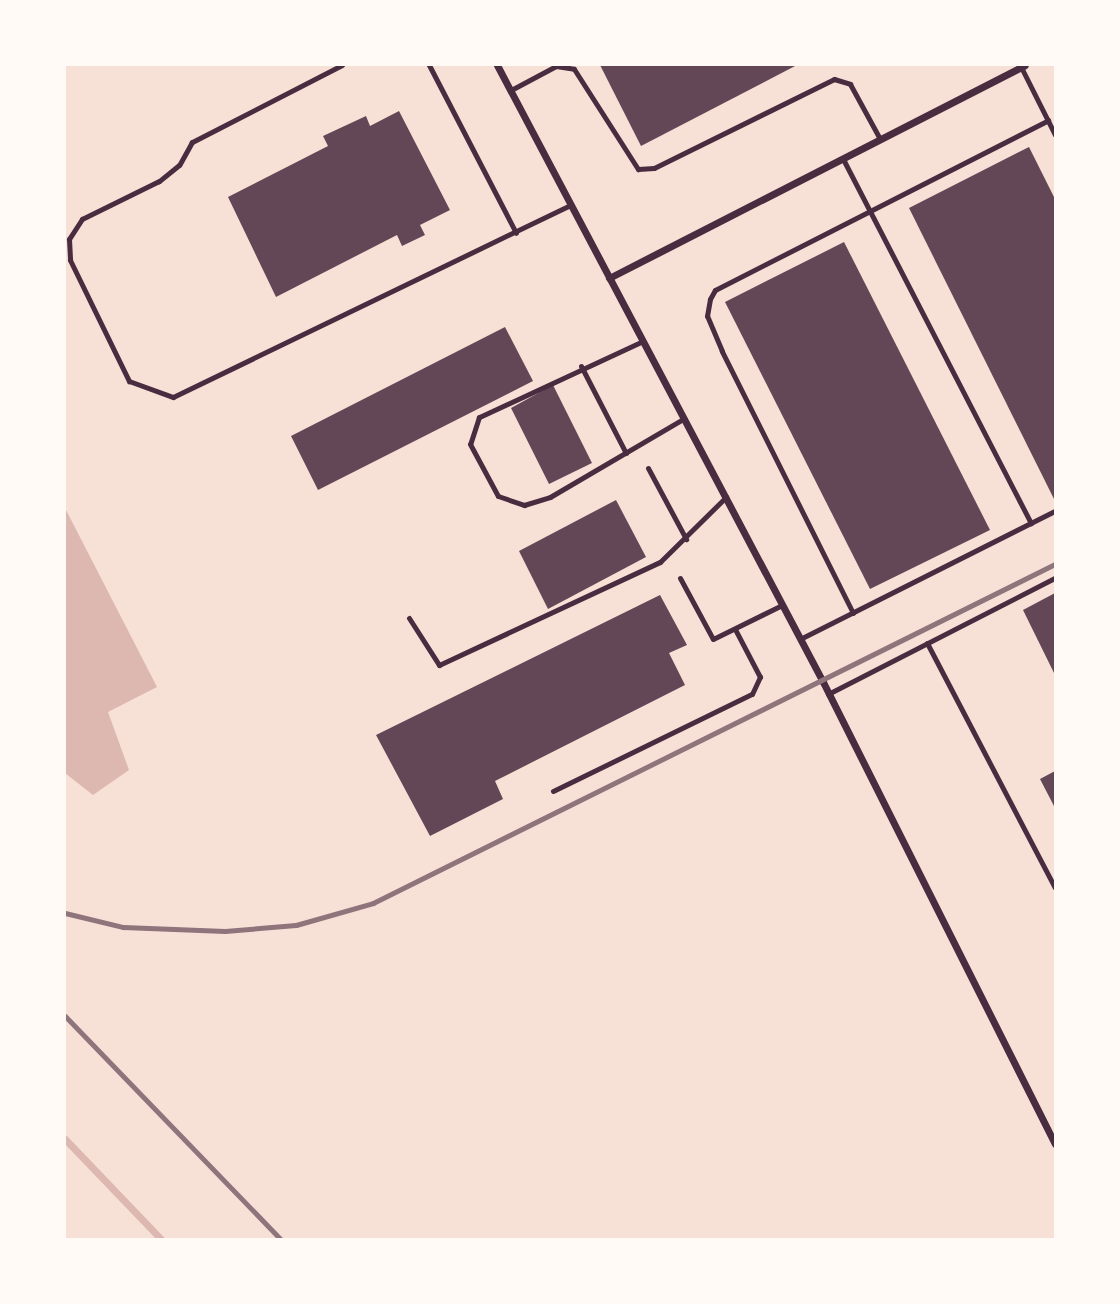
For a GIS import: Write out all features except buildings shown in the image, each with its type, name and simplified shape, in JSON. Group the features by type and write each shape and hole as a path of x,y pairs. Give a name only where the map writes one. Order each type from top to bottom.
{"street":[{"path":"498,65 800,639 1055,1144"},
{"path":"609,278 1023,66"}],"lane":[{"path":"342,65 192,142 179,165 159,181 82,219 69,239 70,260 129,382 173,397 571,205"},
{"path":"429,65 516,233"},
{"path":"511,90 555,66 575,69 638,169 654,167 834,79 849,84 880,139"},
{"path":"1023,66 1055,135"},
{"path":"853,612 707,316 715,290 1048,120"},
{"path":"843,159 1031,523"},
{"path":"642,341 581,366 479,417 470,444 498,496 524,505 550,497 683,419"},
{"path":"581,366 626,453"},
{"path":"648,468 685,539"},
{"path":"409,618 439,665 660,562 726,497"},
{"path":"800,639 1055,511"},
{"path":"680,578 706,633 713,639 736,631 782,605"},
{"path":"828,694 1055,578"},
{"path":"553,791 752,694 760,677 736,631"},
{"path":"927,643 1055,888"}],"shaded area":[{"path":"65,508 157,687 108,712 129,770 93,795 65,773"}],"waterway":[{"path":"65,1139 161,1239"}],"railway":[{"path":"65,913 123,927 225,931 296,925 373,903 1055,564"},
{"path":"65,1016 280,1239"}]}
